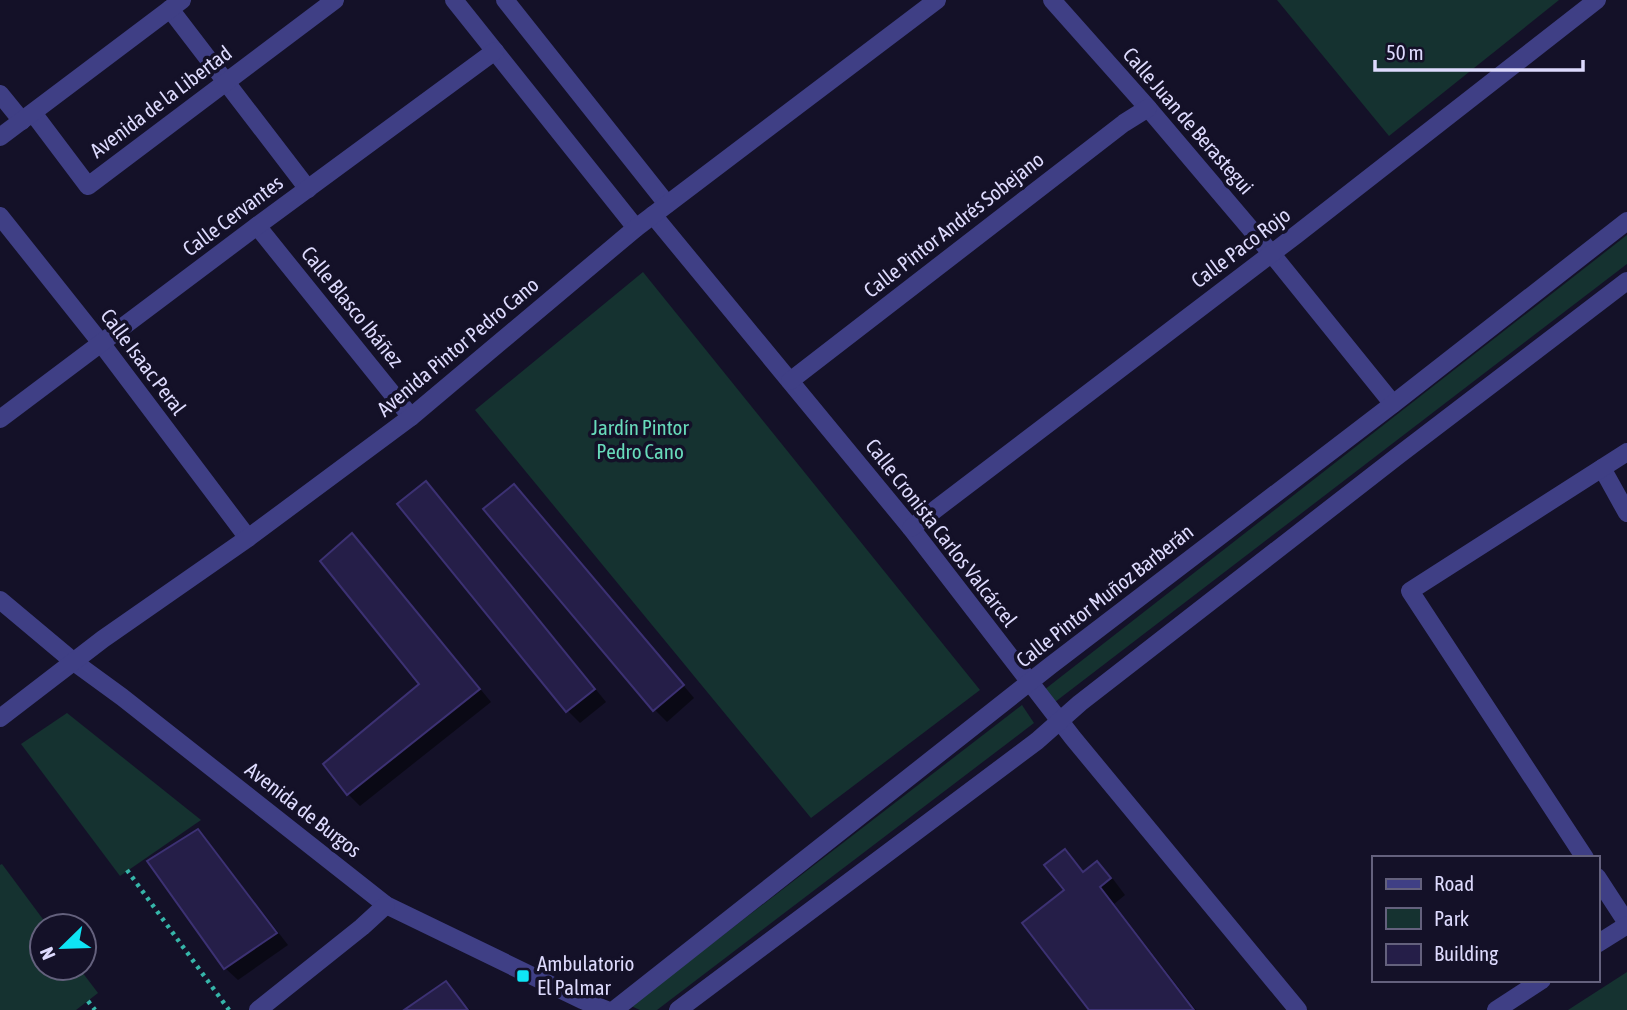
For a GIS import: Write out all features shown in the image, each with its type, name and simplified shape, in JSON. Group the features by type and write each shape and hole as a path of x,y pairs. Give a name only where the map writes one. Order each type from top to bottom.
{"street":[{"name":"Avenida de la Libertad","path":"27,117 88,186 335,0"},
{"path":"454,0 636,228"},
{"name":"Calle Cronista Carlos Valcárcel","path":"505,0 790,381 911,528 1029,683 1298,1010"},
{"name":"Avenida Pintor Pedro Cano","path":"0,718 103,639 248,538 411,417 636,228 937,0"},
{"name":"Calle Juan de Berastegui","path":"1052,0 1272,253 1393,404"},
{"name":"Calle Paco Rojo","path":"911,528 1272,253 1597,0"},
{"path":"0,136 176,4 225,81 308,189"},
{"name":"Calle Cervantes","path":"0,419 495,51"},
{"path":"0,94 27,117"},
{"name":"Calle Pintor Andrés Sobejano","path":"790,381 1113,132 1148,108"},
{"name":"Calle Isaac Peral","path":"0,216 248,538"},
{"name":"Calle Pintor Muñoz Barberán","path":"614,1010 1029,683 1627,221"},
{"name":"Calle Blasco Ibáñez","path":"257,226 411,417"},
{"path":"678,1010 1026,749 1059,720 1399,455 1627,281"},
{"path":"1584,856 1410,591 1627,452"},
{"path":"1602,468 1627,513"},
{"name":"Avenida de Burgos","path":"0,600 74,662 122,696 386,905 607,1010"},
{"path":"1599,880 1627,924 1599,943"},
{"path":"258,1010 386,905"},
{"path":"1496,1010 1539,982"}],"path":[{"path":"127,870 229,1010"},
{"path":"88,1001 95,1010"}],"green space":[{"path":"1277,0 1559,0 1389,136"},
{"path":"1627,235 1627,264 1055,702 1044,690"},
{"name":"Jardín Pintor Pedro Cano","path":"643,272 980,690 811,818 475,410"},
{"path":"1022,705 1034,723 657,1010 640,1010 631,1006"},
{"path":"67,713 201,820 120,876 21,744"},
{"path":"2,864 38,912 28,912 28,982 90,982 98,993 76,1010 0,1010"},
{"path":"1627,972 1627,1010 1568,1010"}],"building":[{"path":"426,481 595,689 566,712 397,504"},
{"path":"514,484 684,685 653,711 483,509"},
{"path":"352,533 480,689 347,795 323,764 419,684 320,561"},
{"path":"198,829 277,933 224,969 147,861"},
{"path":"1065,849 1083,872 1097,861 1111,878 1100,887 1194,1010 1089,1010 1022,923 1064,890 1044,865"},
{"path":"446,981 468,1010 404,1010"}],"place":[{"name":"Ambulatorio El Palmar","path":"523,976"}]}
